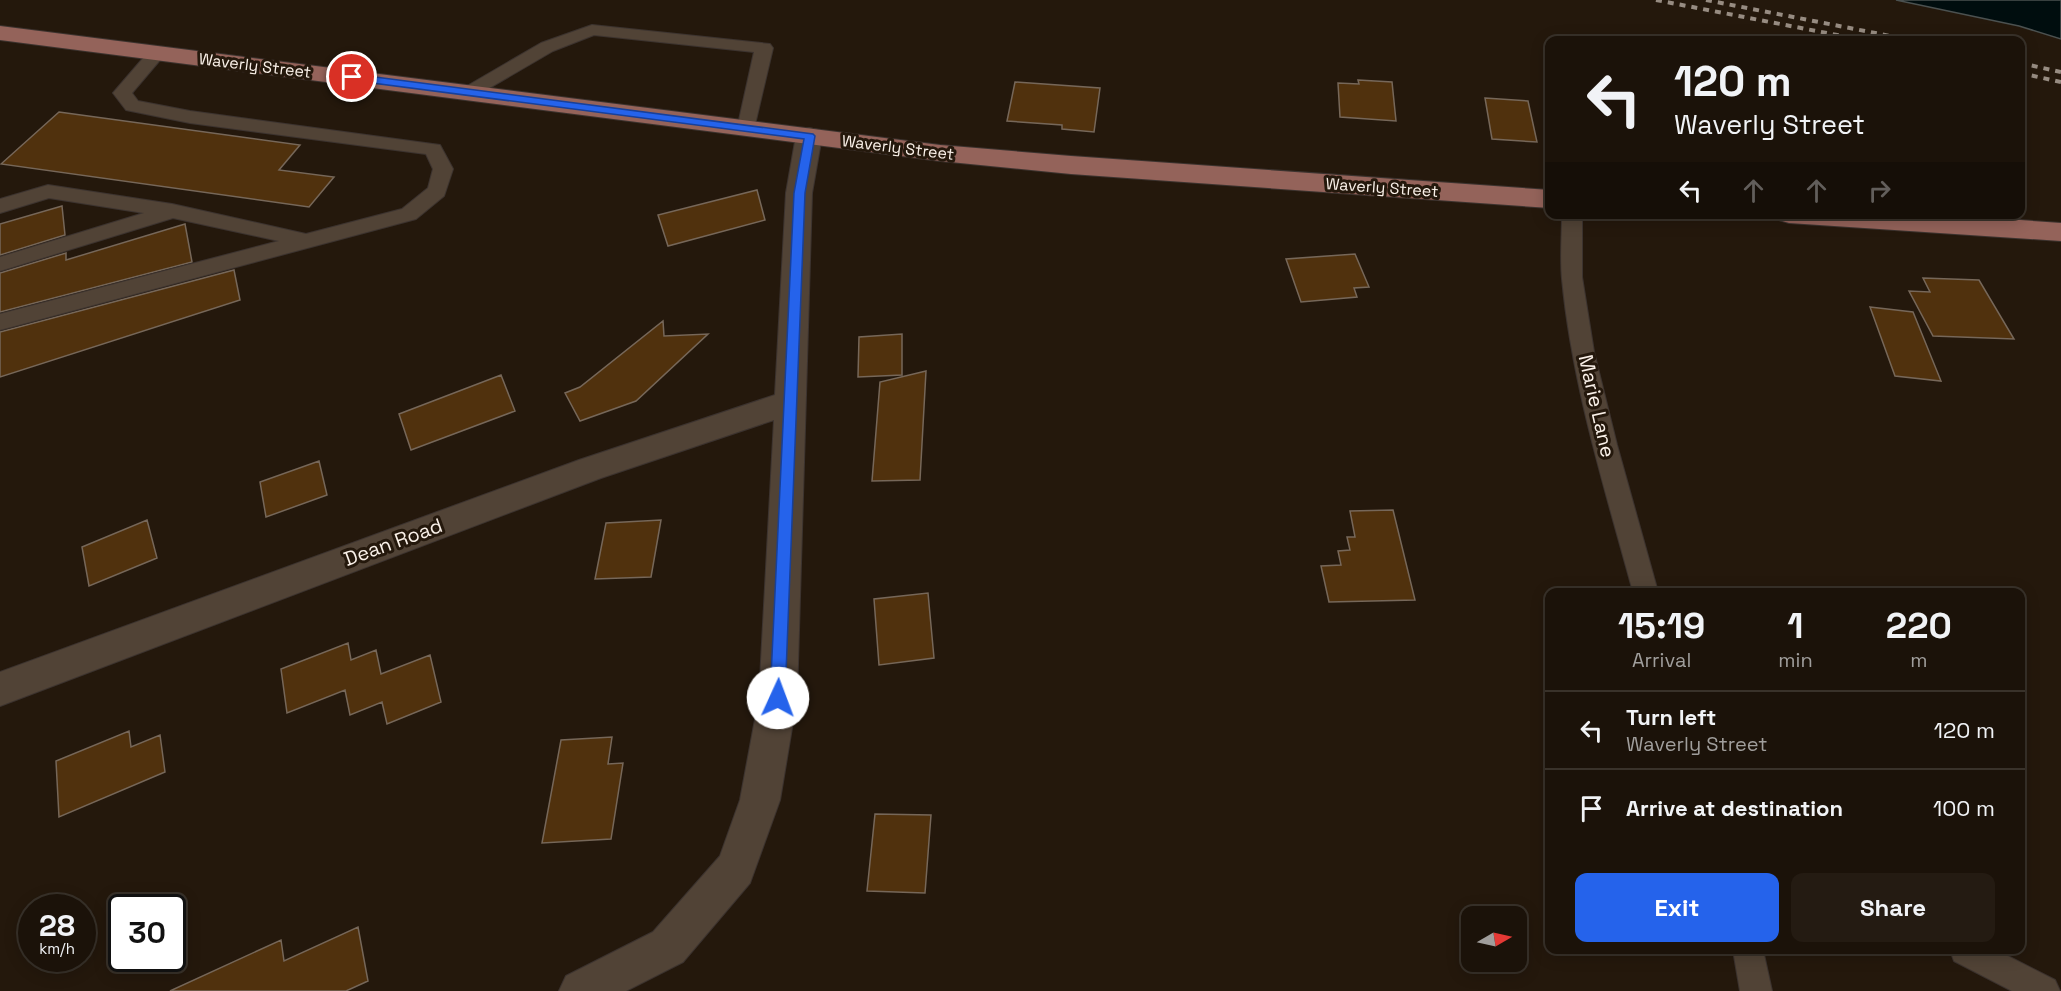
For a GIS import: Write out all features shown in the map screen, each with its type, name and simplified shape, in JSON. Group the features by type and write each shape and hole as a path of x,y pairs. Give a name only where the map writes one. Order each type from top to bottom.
{"main road":[{"name":"Waverly Street","path":"0,33 940,153 1071,165 1545,199"},
{"path":"1865,219 2061,232"}],"street":[{"path":"581,991 668,947 736,869 760,800 778,698 799,193 809,136"},
{"name":"Dean Road","path":"0,689 590,469 789,403"}],"lane":[{"path":"468,93 547,47 592,30 764,48 746,129"},
{"path":"0,322 409,214 437,191 443,169 433,149 190,117 132,106 122,93 157,53"},
{"path":"0,206 48,191 172,211 304,240"},
{"path":"0,264 172,211"},
{"name":"Marie Lane","path":"1572,219 1572,277 1583,352 1605,445 1645,588"},
{"path":"1750,954 1756,991"},
{"path":"1973,954 2044,991"}],"shaded area":[{"path":"1896,0 2061,0 2061,39 2019,26"}],"building":[{"path":"1358,80 1392,82 1396,121 1340,117 1338,83 1359,84"},
{"path":"1015,82 1100,88 1094,132 1062,129 1062,125 1007,121"},
{"path":"1485,98 1528,101 1537,142 1492,139"},
{"path":"59,112 300,145 279,170 334,177 309,207 1,164"},
{"path":"757,190 765,220 668,246 658,215"},
{"path":"62,206 65,235 0,255 0,224"},
{"path":"185,224 192,262 0,312 0,273 66,253 66,260"},
{"path":"1355,254 1369,287 1354,288 1357,297 1301,302 1286,259"},
{"path":"234,270 240,300 0,377 0,332"},
{"path":"1923,278 1979,280 2014,339 1933,336 1909,291 1930,292"},
{"path":"1870,307 1913,312 1941,381 1895,376"},
{"path":"663,321 664,336 708,334 636,401 580,421 565,393 580,387"},
{"path":"902,334 902,375 858,377 859,337"},
{"path":"926,371 920,480 872,481 880,382"},
{"path":"501,375 515,411 411,450 399,414"},
{"path":"319,461 327,495 266,517 260,482"},
{"path":"1393,510 1415,600 1329,602 1321,566 1341,565 1338,551 1350,550 1347,537 1355,537 1350,511"},
{"path":"147,520 157,558 89,586 82,547"},
{"path":"661,520 651,577 595,579 606,523"},
{"path":"928,593 934,658 879,665 874,599"},
{"path":"348,643 351,660 376,650 381,674 430,655 441,702 387,724 382,702 350,715 345,690 287,713 281,669"},
{"path":"129,731 131,747 160,735 165,772 59,817 56,761"},
{"path":"612,737 608,764 623,763 611,839 542,843 561,740"},
{"path":"875,814 931,815 925,893 867,891"},
{"path":"358,927 368,981 346,991 170,991 281,940 284,961"}],"railway":[{"path":"1656,0 1842,36"},
{"path":"1706,0 1890,36"},
{"path":"2025,64 2061,72"},
{"path":"2025,74 2061,82"}],"route":[{"path":"352,77 809,136 799,193 778,698"}]}
